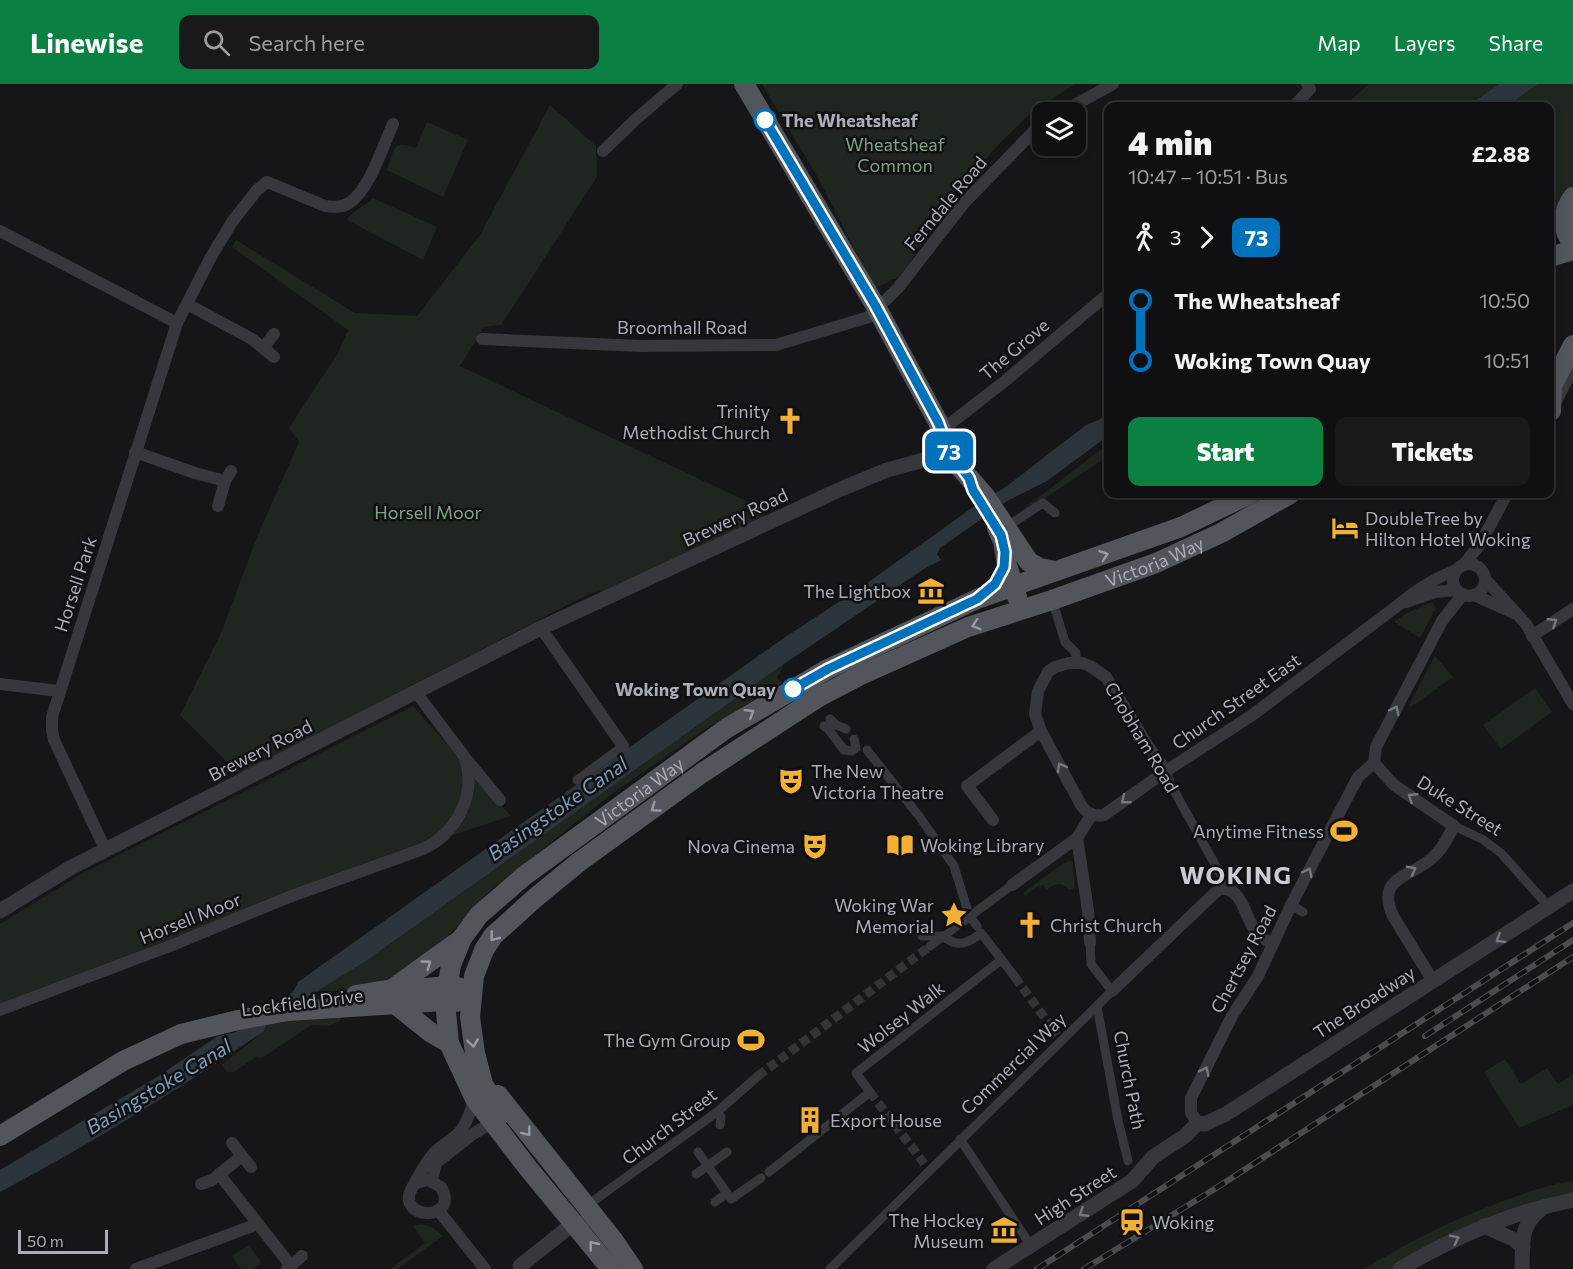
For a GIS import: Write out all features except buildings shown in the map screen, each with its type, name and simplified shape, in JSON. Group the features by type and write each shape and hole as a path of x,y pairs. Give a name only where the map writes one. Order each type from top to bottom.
{"main road":[{"path":"744,84 877,309 942,430 949,451 1029,562 1040,568 1055,571"},
{"path":"1573,197 1557,230 1566,233 1573,244"},
{"path":"1554,256 1573,250"},
{"path":"1554,266 1573,264"},
{"path":"1554,382 1573,345"},
{"name":"Victoria Way","path":"493,1122 498,1117 499,1111 483,1084 475,1053 471,996 474,976 484,950 493,936 514,915 579,862 702,773 800,709 847,683 968,627 1055,571 1181,527 1242,498"},
{"name":"Victoria Way","path":"590,1215 493,1122 475,1099 449,1043 446,993 451,965 462,938 491,903 524,876 727,728 828,669 977,599 1024,592 1133,560 1244,513 1272,505 1283,498"},
{"path":"977,599 995,584 1004,567 1002,522"},
{"path":"1002,522 1024,592"},
{"path":"1005,558 1024,592"},
{"path":"449,1043 430,1032 393,996 462,938"},
{"name":"Lockfield Drive","path":"0,1136 123,1061 181,1034 238,1020 336,1002 446,993 471,996"},
{"name":"Lockfield Drive","path":"181,1034 192,1023 241,1008 269,1003 336,1002"},
{"name":"Victoria Way","path":"480,1068 488,1082 590,1215"},
{"path":"590,1215 611,1269"},
{"path":"590,1215 633,1269"}],"street":[{"path":"603,151 677,84"},
{"path":"1080,102 1113,84"},
{"path":"1297,102 1309,87"},
{"name":"Horsell Park","path":"106,851 53,737 51,721 177,322 232,222 257,190 267,182 325,206 344,206 350,203 363,188 393,124"},
{"name":"Ferndale Road","path":"877,309 898,288 964,204 1032,133"},
{"path":"0,231 177,322"},
{"name":"The Grove","path":"942,430 1005,381 1104,297"},
{"path":"187,304 264,347 274,357"},
{"name":"Broomhall Road","path":"482,339 641,346 776,345 877,309"},
{"path":"264,347 274,334"},
{"path":"1554,404 1573,368"},
{"name":"Brewery Road","path":"0,911 70,868 541,628 872,476 949,451"},
{"path":"135,452 188,471 228,476 224,501"},
{"path":"1505,498 1484,538 1460,567 1453,583 1465,593 1515,613"},
{"path":"1002,522 1043,503 1055,513"},
{"path":"1465,593 1484,587 1484,538"},
{"path":"1460,567 1473,564 1503,596 1526,624 1573,704"},
{"name":"Church Street East","path":"1092,814 1101,816 1108,814 1166,771 1251,716 1422,585 1460,567"},
{"name":"Church Street East","path":"1397,606 1435,592 1465,593"},
{"name":"Chertsey Road","path":"1198,1123 1191,1113 1191,1098 1233,1016 1258,976 1291,905 1358,777 1374,763 1376,747 1422,657 1442,621 1465,593"},
{"path":"930,946 969,915 1077,838 1092,814 1086,812 1081,806 1041,731 1035,714 1035,703 1042,681 1055,667 1076,663 1076,653 1065,642 1056,609"},
{"path":"1532,636 1573,609"},
{"path":"541,628 623,746 577,780"},
{"name":"Chobham Road","path":"1076,663 1090,666 1106,677 1166,771 1171,785 1224,884 1237,895 1258,935 1273,944"},
{"path":"0,684 59,691"},
{"path":"415,691 500,800"},
{"path":"846,729 830,725 844,750 852,751 856,748 854,739"},
{"path":"993,820 967,786 1041,731"},
{"path":"867,750 919,816 954,866 969,915 1015,977"},
{"name":"Horsell Moor","path":"0,1010 170,946 289,897 433,844 448,832 461,810 469,779 464,756"},
{"name":"Duke Street","path":"1374,763 1394,785 1454,826 1482,839 1501,853 1549,907"},
{"path":"1433,981 1393,916 1389,908 1388,894 1395,881 1434,858 1454,826"},
{"path":"1077,838 1088,910 1091,963 1112,991"},
{"name":"Commercial Way","path":"830,1269 1059,1038 1097,1006 1224,884"},
{"name":"The Broadway","path":"1198,1123 1205,1124 1226,1114 1573,891"},
{"path":"1291,905 1304,912"},
{"path":"922,936 943,936 957,944 966,943 979,930"},
{"name":"Wolsey Walk","path":"731,1199 750,1190 765,1175 870,1092 856,1073 1001,960"},
{"name":"Church Path","path":"1097,1006 1128,1161"},
{"name":"Church Street","path":"590,1215 703,1129 717,1112 758,1076"},
{"path":"416,1183 432,1180 444,1191 444,1202 438,1210 427,1214 416,1211 412,1206 410,1195 421,1169 434,1153 463,1127 475,1099"},
{"path":"717,1112 721,1117 720,1125"},
{"path":"432,1180 436,1163 473,1134 493,1122"},
{"name":"High Street","path":"994,1269 1132,1181 1153,1157 1185,1136 1198,1123"},
{"path":"960,1139 1031,1246"},
{"path":"232,1143 251,1167"},
{"path":"698,1152 731,1199 715,1202"},
{"path":"696,1174 727,1152"},
{"path":"201,1184 212,1180 242,1156"},
{"path":"219,1174 289,1267 302,1256"},
{"path":"1400,1269 1427,1253 1484,1226 1543,1206 1573,1200"},
{"path":"1522,1269 1525,1229 1528,1220 1543,1206"},
{"path":"438,1210 485,1269"},
{"path":"518,1268 590,1215"},
{"path":"136,1269 159,1265 258,1224"},
{"path":"1484,1226 1506,1235 1523,1247"}],"green space":[{"name":"Wheatsheaf Common","path":"762,84 1075,84 1048,102 1032,102 1032,112 1002,141 933,217 911,261 896,279 875,289 817,176"},
{"path":"1369,84 1499,84 1474,102 1349,102"},
{"path":"1538,84 1573,84 1573,186 1554,212 1554,102 1513,102"},
{"name":"Horsell Moor","path":"550,105 596,146 597,177 501,325 484,327 460,366 761,508 767,518 608,589 589,594 239,774 180,715 221,633 257,537 299,442 289,428 337,355 348,330 232,247 236,240 355,313 417,316 480,235"},
{"path":"427,122 468,140 443,197 387,170 395,148 402,145 416,148"},
{"path":"373,198 437,227 423,260 347,220"},
{"path":"1104,447 1104,459 1014,519 1013,517"},
{"path":"1433,603 1436,608 1420,638 1394,622 1403,615"},
{"path":"1435,656 1453,677 1411,707 1409,705"},
{"path":"784,664 777,678 782,683 704,730 613,793 493,888 443,941 397,975 352,990 314,992 363,963"},
{"path":"1535,688 1552,712 1501,749 1483,725"},
{"path":"413,706 511,816 362,865 0,1005 0,924 83,873"},
{"path":"1070,861 1073,863 1075,888 1069,890 1064,885 1058,884 1047,890 1043,885 1025,896 1023,893"},
{"path":"341,1015 340,1021 328,1026 312,1025 262,1058 256,1057 234,1072 227,1072 222,1065 264,1031 269,1021"},
{"path":"1505,1059 1521,1084 1547,1068 1558,1084 1573,1074 1573,1105 1519,1128 1484,1072"},
{"path":"1573,1181 1573,1195 1423,1251 1392,1269 1364,1269 1469,1214 1531,1191"},
{"path":"420,1224 432,1227 443,1236 397,1269 390,1269 425,1243 413,1226"},
{"path":"249,1245 262,1263 253,1269 241,1269 232,1256"}],"water":[{"path":"1499,84 1538,84 1513,102 1474,102"},
{"name":"Basingstoke Canal","path":"1104,416 1104,439 1047,481 1007,501 940,548 937,554 941,560 924,569 784,664 363,963 269,1020 264,1031 232,1053 101,1135 0,1192 0,1170 157,1077 218,1036 236,1032 293,992 298,982 778,642 1007,486 1086,425"}],"tunnel":[{"path":"758,1076 930,946"},
{"path":"1015,977 1057,1035"},
{"path":"870,1092 929,1170"}],"railway":[{"path":"1037,1269 1573,923"},
{"path":"1425,1036 1573,940"},
{"path":"1084,1269 1213,1190 1573,957"}],"bus line":[{"name":"73","path":"765,120 875,305 938,422 949,451 969,478 973,490 1001,535 1005,552 1004,567 995,584 977,599 828,669 793,689"}],"place":[{"name":"The Wheatsheaf","path":"765,120"},
{"name":"Trinity Methodist Church","path":"790,421"},
{"name":"DoubleTree by Hilton Hotel Woking","path":"1345,528"},
{"name":"The Lightbox","path":"931,591"},
{"name":"Woking Town Quay","path":"793,689"},
{"name":"The New Victoria Theatre","path":"791,781"},
{"name":"Anytime Fitness","path":"1344,831"},
{"name":"Woking Library","path":"900,845"},
{"name":"Nova Cinema","path":"815,846"},
{"name":"Woking War Memorial","path":"954,915"},
{"name":"Christ Church","path":"1030,925"},
{"name":"The Gym Group","path":"751,1040"},
{"name":"Export House","path":"810,1120"},
{"name":"Woking","path":"1132,1222"},
{"name":"The Hockey Museum","path":"1004,1230"}],"district":[{"name":"WOKING","path":"1236,874"}]}
